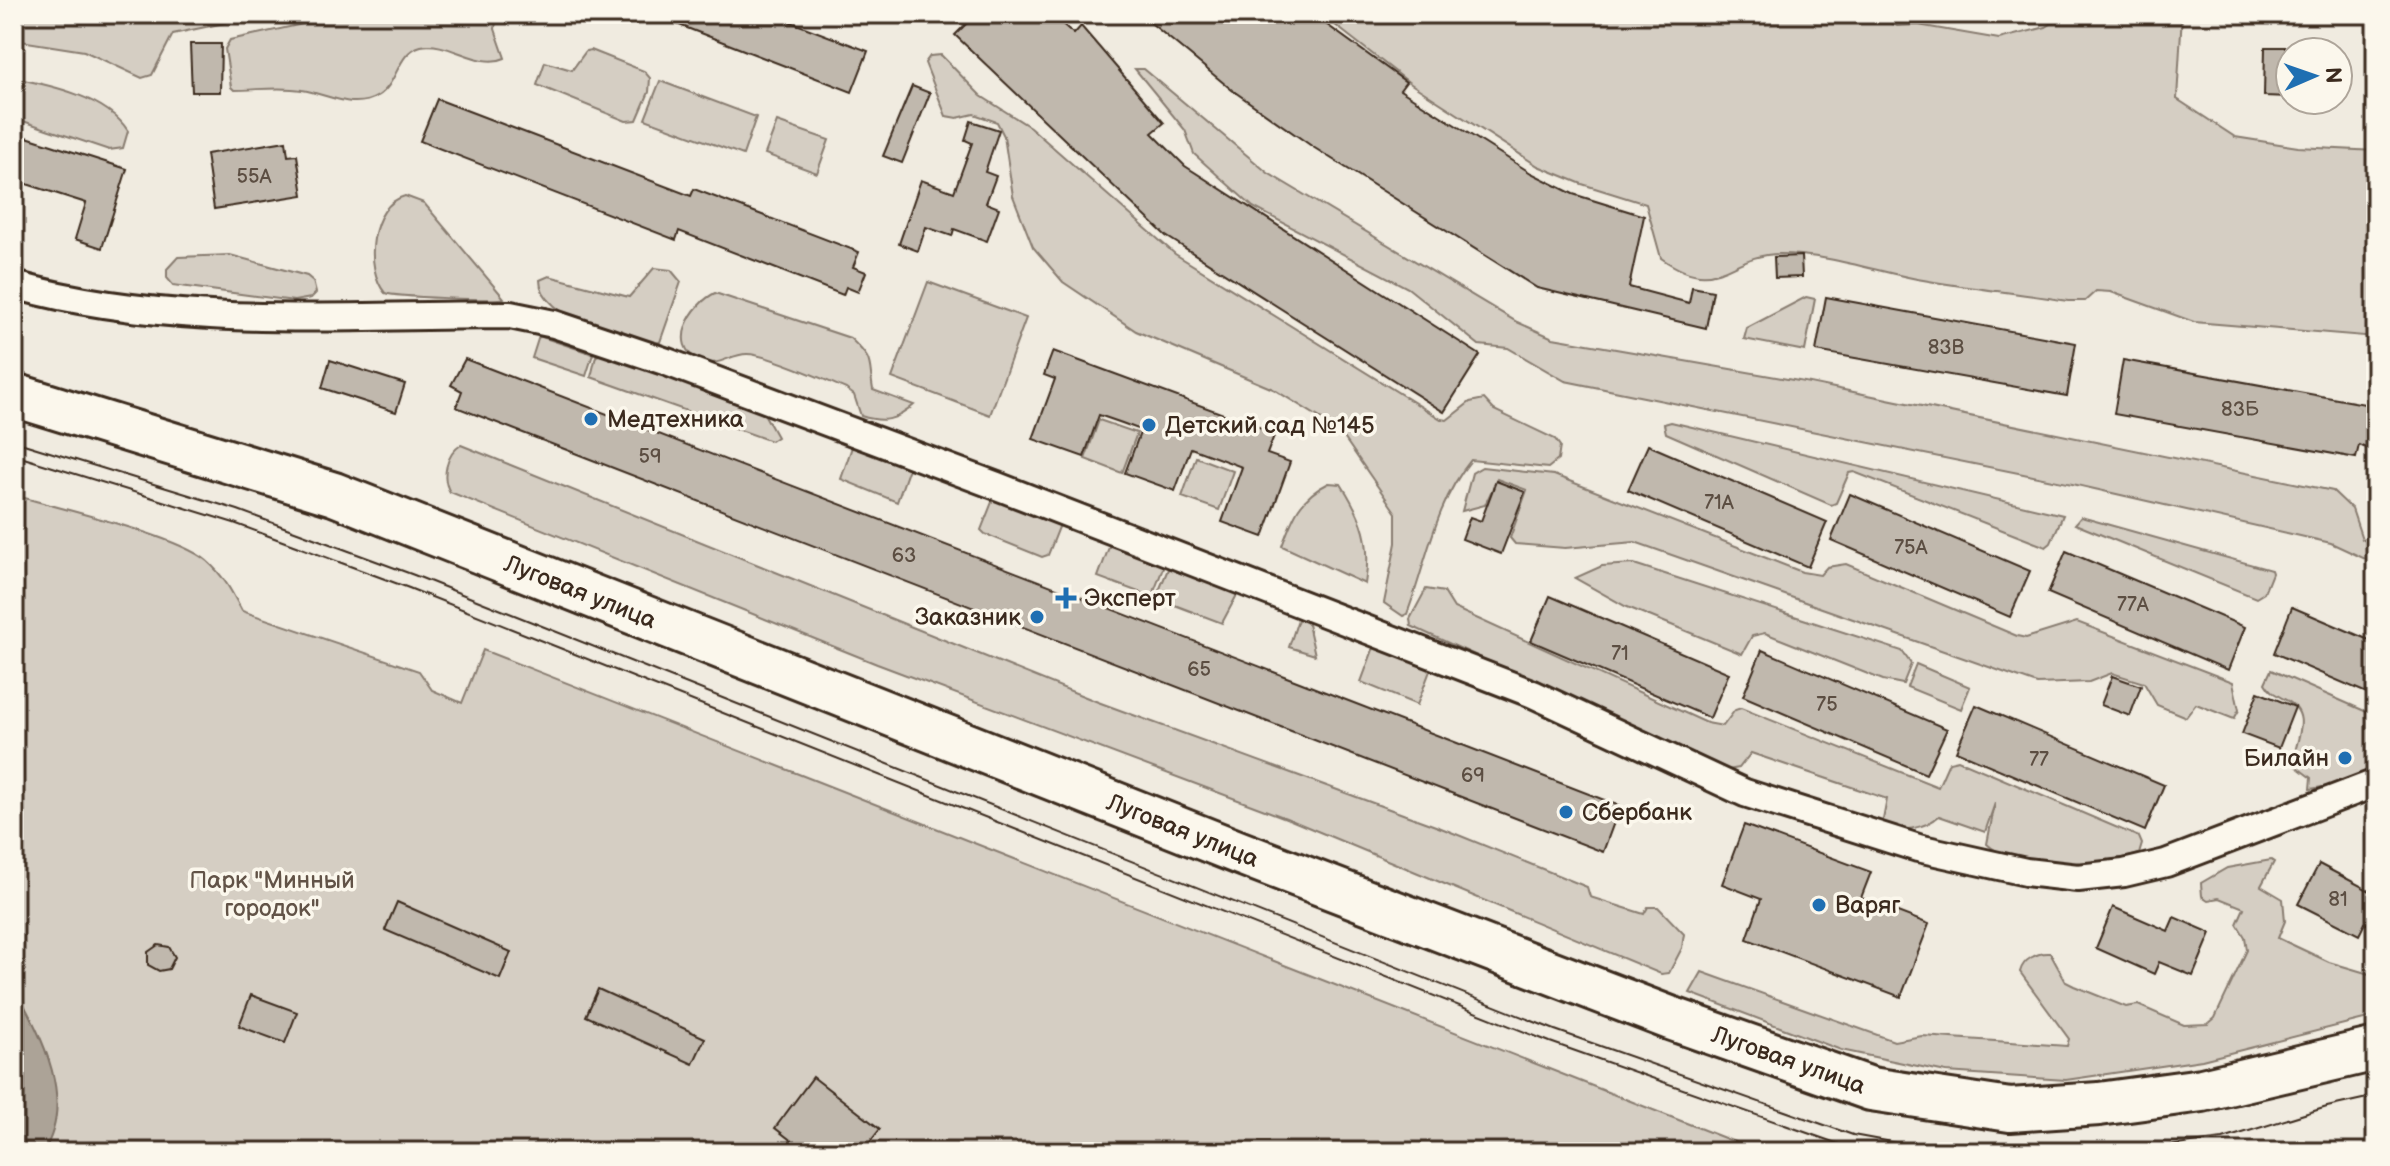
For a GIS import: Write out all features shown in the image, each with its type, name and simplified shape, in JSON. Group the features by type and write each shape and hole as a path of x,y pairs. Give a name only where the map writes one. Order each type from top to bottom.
{"main road":[{"name":"Луговая улица","path":"14,395 334,494 1255,859 1670,1018 1871,1089 2010,1110 2099,1104 2202,1090 2376,1049"}],"street":[{"path":"14,285 58,297 207,317 510,315 554,324 667,362 997,486 1533,694 1745,793 1918,848 2026,872 2078,878 2166,863 2376,783"}],"green space":[{"path":"14,14 266,14 173,34 152,75 142,78 84,51 14,40"},
{"path":"348,14 497,14 495,29 505,58 485,60 442,47 421,46 413,49 402,61 385,91 359,102 294,89 234,90 231,87 225,49 230,40"},
{"path":"1321,14 1874,14 1897,26 1918,25 1999,39 2046,27 2066,14 2182,14 2177,99 2235,137 2298,147 2376,151 2376,337 2194,322 2111,292 2096,291 2085,301 2068,301 1917,279 1797,255 1762,256 1710,275 1697,275 1661,258 1646,204 1538,166 1411,84"},
{"path":"591,50 644,71 650,78 649,92 637,120 626,121 537,85 545,62 572,70 586,51"},
{"path":"941,55 981,96 1030,127 1175,254 1441,419 1447,420 1470,402 1484,399 1494,410 1555,439 1560,446 1558,460 1548,468 1471,460 1448,496 1407,614 1403,616 1384,603 1396,543 1396,513 1338,429 1273,389 1136,331 1063,282 1033,247 1013,196 1004,136 997,122 974,114 957,118 946,116 925,63 930,56"},
{"path":"1135,69 1144,69 1268,173 1517,322 1553,338 1810,383 2333,491 2352,509 2362,539 2376,546 2376,564 2331,543 2077,485 1565,381 1508,348 1479,345 1408,288 1253,207 1194,154 1185,130"},
{"path":"14,78 77,94 106,109 128,131 123,148 109,150 14,118"},
{"path":"660,81 756,117 743,155 645,119"},
{"path":"777,122 829,140 817,173 765,154"},
{"path":"405,196 424,203 504,298 446,298 385,293 374,269 374,238 384,211"},
{"path":"230,255 307,276 313,281 316,293 311,298 294,301 173,285 167,278 167,269 178,257"},
{"path":"654,268 671,270 681,282 660,342 628,339 588,326 554,305 544,293 540,280 549,276 629,297"},
{"path":"928,282 1026,318 990,415 892,378"},
{"path":"715,293 850,338 867,357 873,390 914,405 895,417 883,420 869,418 861,416 854,395 846,389 782,363 747,354 712,363 699,360 685,345 686,325 698,306"},
{"path":"1806,297 1815,299 1805,351 1744,339 1747,328"},
{"path":"539,336 593,354 586,376 532,358"},
{"path":"602,354 762,410 777,437 771,441 591,377 596,356"},
{"path":"1099,420 1137,433 1122,473 1085,459"},
{"path":"1671,422 2063,515 2051,543 2046,547 1854,472 1849,473 1836,503 1831,505 1666,433 1664,424"},
{"path":"853,444 910,465 897,502 841,479"},
{"path":"461,445 1098,702 1441,828 1587,887 1590,897 1644,914 1648,907 1658,907 1684,934 1682,948 1669,973 1661,974 1286,818 877,664 450,492 446,467"},
{"path":"1196,457 1233,471 1219,510 1182,497"},
{"path":"1482,467 1554,475 1802,572 1820,575 1827,567 1846,564 2017,636 2026,638 2077,622 2233,682 2239,710 2234,719 2196,704 2186,717 2157,705 2144,683 2112,673 2089,682 2037,684 1635,542 1565,548 1515,544 1510,538 1527,490 1497,479 1485,505 1462,511 1472,473"},
{"path":"1329,483 1341,484 1360,520 1367,556 1365,584 1282,546 1304,501"},
{"name":"Парк \"Минный городок\"","path":"14,495 144,532 192,551 218,572 242,611 419,671 432,690 462,703 483,650 1760,1152 14,1152"},
{"path":"994,497 1061,522 1048,555 1042,557 981,530"},
{"path":"2081,517 2271,570 2272,573 2264,593 2256,598 2075,524"},
{"path":"1112,539 1166,560 1152,597 1098,577"},
{"path":"1634,564 1902,651 1911,664 1903,684 1883,680 1765,633 1752,636 1742,654 1625,606 1575,578 1602,566"},
{"path":"1176,568 1302,613 1308,624 1315,655 1289,647 1299,616 1238,593 1222,623 1156,598 1168,569"},
{"path":"1426,589 1444,592 1454,608 1707,723 1723,726 1735,710 1741,708 1938,787 1949,762 1958,760 2139,837 2142,844 2139,854 2083,863 2017,858 1987,844 1995,803 1985,832 1939,816 1920,826 1896,829 1882,825 1887,799 1751,753 1739,768 1728,770 1411,626 1410,619"},
{"path":"1374,647 1431,668 1417,705 1361,682"},
{"path":"1916,664 1970,687 1961,709 1907,687"},
{"path":"2271,670 2376,716 2376,768 2329,786 2310,789 2311,778 2294,765 2293,759 2301,724 2298,710 2267,686 2265,683"},
{"path":"2274,862 2261,886 2283,899 2285,921 2278,938 2329,962 2376,976 2376,1016 2202,1060 2066,1080 1946,1072 1841,1050 1690,993 1702,972 1894,1041 1922,1036 2067,1046 2069,1039 2020,972 2024,963 2032,957 2050,953 2066,982 2074,986 2126,1007 2138,1005 2184,1025 2208,1024 2215,1018 2247,950 2245,937 2237,924 2244,908 2219,898 2208,900 2202,896 2201,883 2227,868"}],"shaded area":[{"path":"14,986 44,1046 56,1089 53,1132 43,1152 14,1152"}],"building":[{"path":"651,14 770,14 868,51 852,92"},
{"path":"976,14 1051,14 1074,34 1081,26 1164,123 1152,133 1185,166 1480,355 1444,412 1166,236 955,35"},
{"path":"1140,14 1312,14 1406,82 1400,90 1531,173 1573,194 1644,216 1629,287 1689,303 1692,287 1713,291 1706,328 1537,288 1313,147 1232,90"},
{"path":"190,44 221,44 220,92 192,92"},
{"path":"2265,47 2274,47 2274,96 2264,96"},
{"path":"912,86 930,93 902,163 883,156"},
{"path":"437,99 691,196 694,189 859,252 853,267 866,272 858,292 846,287 843,295 679,231 676,240 420,141"},
{"path":"971,121 999,130 985,172 996,176 986,203 999,208 987,241 954,229 952,236 926,227 918,251 899,244 921,180 954,192 972,143 965,140"},
{"path":"14,133 127,169 102,248 75,239 86,203 14,180"},
{"path":"286,141 288,156 297,155 303,195 214,209 206,154"},
{"path":"1801,256 1802,277 1775,278 1774,257"},
{"path":"1826,297 2076,343 2067,396 1816,351"},
{"path":"1053,351 1275,433 1267,454 1290,462 1263,537 1222,522 1242,467 1191,448 1175,491 1125,473 1141,430 1122,423 1099,415 1084,457 1033,439 1055,379 1044,375"},
{"path":"465,359 1620,806 1603,852 456,407 462,391 451,385"},
{"path":"330,360 405,384 396,412 322,388"},
{"path":"2123,360 2376,406 2376,452 2359,445 2356,458 2114,414"},
{"path":"1648,445 1827,522 1808,567 1628,490"},
{"path":"1496,481 1525,492 1501,554 1462,539 1470,517 1481,521"},
{"path":"1850,494 2030,571 2010,617 1831,540"},
{"path":"2066,551 2245,627 2228,670 2048,593"},
{"path":"1550,596 1729,673 1710,718 1531,641"},
{"path":"2292,607 2376,643 2376,697 2274,653"},
{"path":"1762,650 1947,729 1926,774 1743,696"},
{"path":"2112,676 2141,686 2130,716 2101,705"},
{"path":"2258,692 2295,707 2279,748 2242,734"},
{"path":"1976,705 2164,785 2145,831 1956,751"},
{"name":"Варяг","path":"1744,825 1871,872 1861,898 1929,924 1901,997 1747,939 1761,899 1722,884"},
{"path":"2319,864 2376,894 2376,929 2365,923 2359,935 2298,904"},
{"path":"397,902 511,952 500,979 385,930"},
{"path":"2113,907 2168,931 2174,917 2211,933 2193,976 2159,962 2154,974 2096,948"},
{"path":"158,945 169,947 175,957 169,969 159,971 148,965 148,952"},
{"path":"598,989 705,1038 693,1064 586,1016"},
{"path":"251,995 297,1012 285,1043 239,1026"},
{"path":"813,1077 880,1129 862,1152 806,1152 775,1128"}],"tram line":[{"path":"14,441 238,510 414,575 1555,1030 1853,1135 1945,1152"},
{"path":"14,455 234,523 409,588 1550,1042 1850,1148 1872,1152"},
{"path":"2122,1152 2223,1139 2327,1107 2376,1096"},
{"path":"2213,1152 2301,1152"}],"place":[{"name":"Медтехника","path":"591,419"},
{"name":"Детский сад №145","path":"1149,425"},
{"name":"Эксперт","path":"1066,598"},
{"name":"Заказник","path":"1037,617"},
{"name":"Билайн","path":"2345,758"},
{"name":"Сбербанк","path":"1566,812"},
{"name":"Варяг","path":"1819,905"}]}
